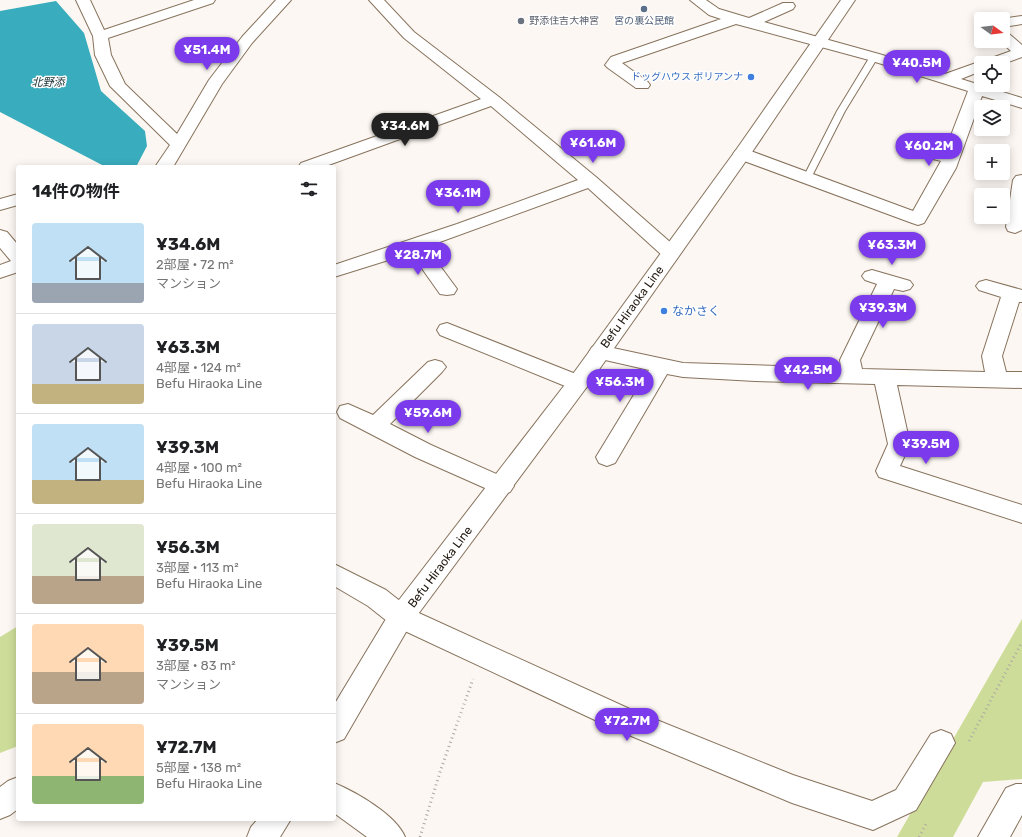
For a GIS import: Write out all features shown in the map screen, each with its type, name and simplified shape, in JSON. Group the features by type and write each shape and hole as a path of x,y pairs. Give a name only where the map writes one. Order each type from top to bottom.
{"street":[{"path":"83,0 100,36 103,55 118,86 178,144"},
{"path":"100,36 208,0"},
{"path":"165,165 215,83 247,40 284,0"},
{"path":"376,0 409,35 493,100 590,180 671,253"},
{"path":"697,0 714,12 735,19 874,57 974,88"},
{"name":"Befu Hiraoka Line","path":"336,727 402,617 578,383 742,154 848,0"},
{"path":"750,23 788,6"},
{"path":"1010,20 1021,15"},
{"path":"642,85 613,65 616,60 735,19"},
{"path":"1010,42 1021,52 1010,56"},
{"path":"946,79 974,69"},
{"path":"742,154 918,219 947,168 976,92"},
{"path":"987,92 1022,103"},
{"path":"313,165 493,100"},
{"path":"915,149 951,158"},
{"path":"336,270 514,211 590,180"},
{"path":"1015,227 1011,205 1022,180"},
{"path":"0,205 16,199"},
{"path":"0,236 16,255"},
{"path":"415,245 447,289"},
{"path":"0,272 16,266"},
{"path":"853,375 850,360 888,281"},
{"path":"986,286 1017,295 992,356 997,379"},
{"path":"447,330 578,383"},
{"path":"599,352 683,370 755,374 853,375 1022,380"},
{"path":"607,457 661,366"},
{"path":"375,426 435,367"},
{"path":"884,376 898,444 887,471 1022,514"},
{"path":"348,412 423,451 502,486"},
{"path":"336,575 377,598 402,617 630,722 792,789 873,816 906,800 941,743"},
{"path":"0,805 16,793"},
{"path":"336,798 356,810 390,837"},
{"path":"993,837 1016,798 1022,798"},
{"path":"262,837 274,821"}],"lane":[{"path":"807,178 841,111 874,57"}],"path":[{"path":"420,837 441,769 481,654"}],"green space":[{"path":"1022,619 1022,779 983,782 953,837 897,837"},
{"path":"16,627 16,747 0,753 0,637"}],"water":[{"name":"北野添","path":"56,1 84,33 101,91 145,131 147,146 137,165 102,165 0,112 0,11"}],"place":[{"name":"宮の裏公民館","path":"644,9"},
{"name":"野添住吉大神宮","path":"521,21"},
{"name":"ドッグハウス ポリアンナ","path":"751,77"},
{"name":"なかさく","path":"664,311"}]}
